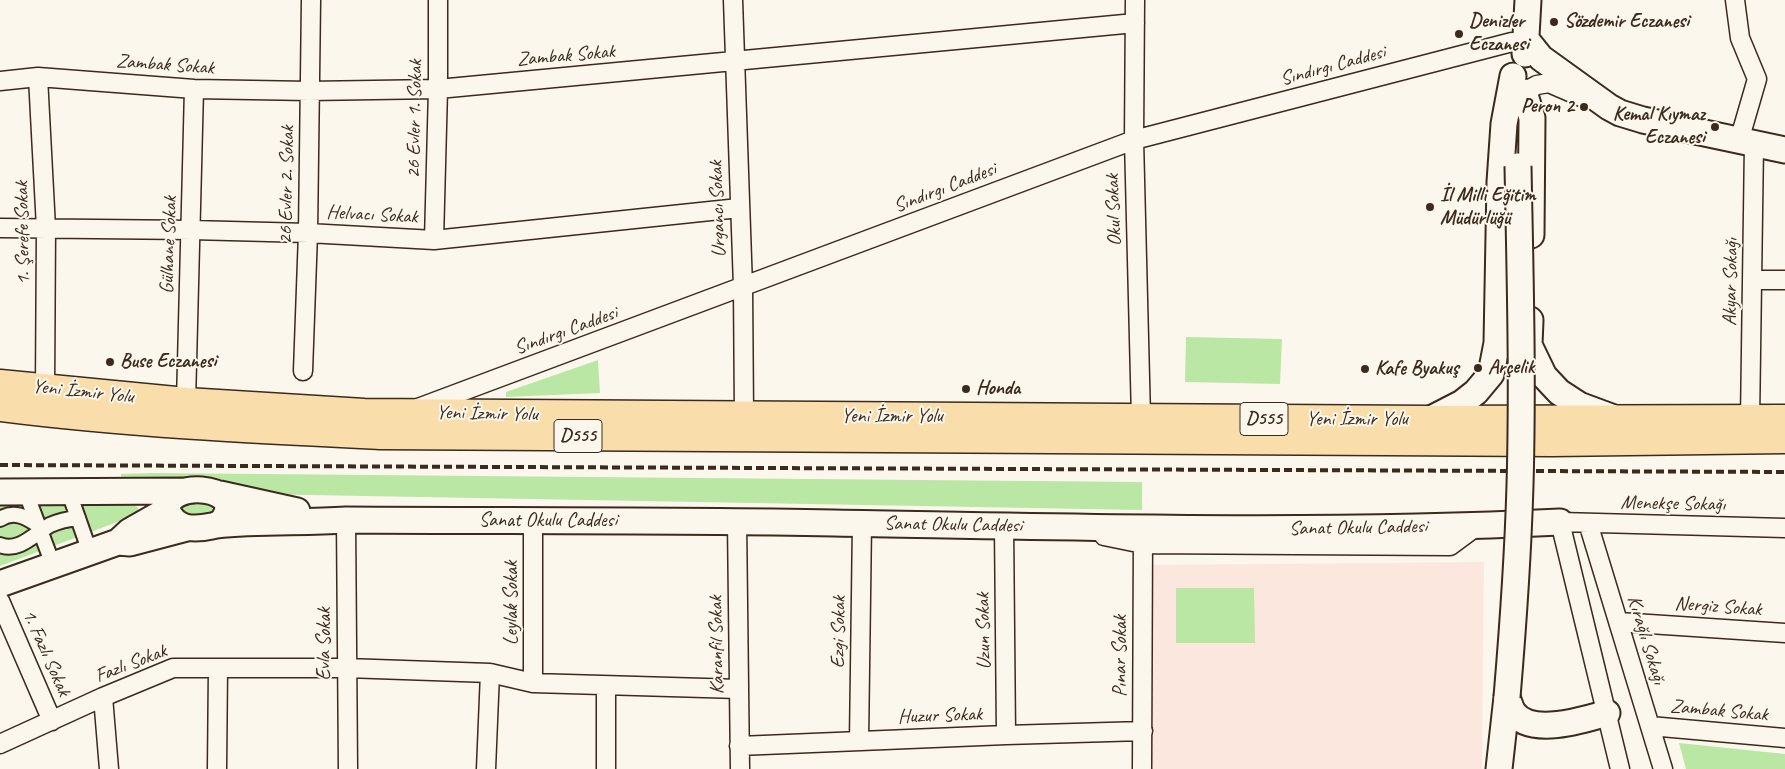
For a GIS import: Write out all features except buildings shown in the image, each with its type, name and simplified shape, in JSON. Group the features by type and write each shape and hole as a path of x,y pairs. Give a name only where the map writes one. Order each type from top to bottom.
{"highway":[{"name":"Yeni İzmir Yolu","path":"0,384 186,402 364,413 744,416 1552,442 1785,439"},
{"name":"Yeni İzmir Yolu","path":"0,407 45,413 193,424 380,434 1141,429 1429,420 1785,419"}],"main road":[{"path":"1499,769 1508,697 1518,552 1520,484 1519,84 1518,40 1512,0"},
{"path":"1518,40 1528,0"},
{"path":"1518,40 1609,107 1620,113 1643,120 1785,150"},
{"path":"1429,420 1462,403 1476,392 1491,374 1497,343 1500,182 1504,124 1519,84"},
{"path":"1497,343 1498,349 1505,358 1515,360 1525,355 1529,345 1532,118 1519,84"},
{"path":"1529,345 1544,376 1559,392 1579,405 1619,420"},
{"path":"0,492 198,490 295,511 332,514 346,520"},
{"path":"117,491 132,494 153,511 187,528"},
{"path":"0,584 118,542 153,511 185,491"},
{"path":"216,525 224,519 228,507 225,499 220,494"},
{"path":"118,542 130,543 187,528 204,528 216,525 346,520"},
{"name":"Sanat Okulu Caddesi","path":"346,520 862,523 1060,527 1143,536 1265,530 1477,526 1560,522"},
{"path":"1508,697 1513,712 1530,723 1574,723 1606,713"}],"street":[{"name":"26 Evler 2. Sokak","path":"303,371 308,233 311,0"},
{"name":"26 Evler 1. Sokak","path":"434,240 438,0"},
{"name":"Urgancı Sokak","path":"733,0 744,416"},
{"name":"Okul Sokak","path":"1135,0 1134,140 1141,429"},
{"name":"Akyar Sokağı","path":"1735,0 1740,38 1757,79 1746,143 1752,280 1750,420"},
{"name":"Zambak Sokak","path":"0,81 38,77 194,89 309,91 438,89 736,62 1135,22"},
{"name":"Sındırgı Caddesi","path":"405,413 1134,140 1518,40"},
{"name":"1. Şerefe Sokak","path":"38,77 46,228 46,389"},
{"path":"1519,84 1549,83 1609,107"},
{"name":"Gülhane Sokak","path":"186,402 194,89"},
{"name":"Helvacı Sokak","path":"0,228 308,233 434,240 739,208"},
{"path":"1752,280 1785,280"},
{"path":"29,501 49,554"},
{"path":"72,501 86,541"},
{"path":"0,519 12,514 19,515 39,528"},
{"path":"2,547 18,545 29,540 39,528 59,521 78,518"},
{"name":"Evla Sokak","path":"346,520 348,769"},
{"name":"Karanfil Sokak","path":"737,521 740,769"},
{"name":"Leylak Sokak","path":"533,522 533,683"},
{"path":"1560,522 1620,769"},
{"name":"Menekşe Sokağı","path":"1560,522 1785,528"},
{"name":"Ezgi Sokak","path":"858,741 862,523"},
{"name":"Kırağlı Sokağı","path":"1588,523 1663,769"},
{"name":"Uzun Sokak","path":"1004,526 1006,735"},
{"name":"Pınar Sokak","path":"1142,769 1143,536"},
{"name":"1. Fazlı Sokak","path":"0,601 52,721"},
{"name":"Nergiz Sokak","path":"1619,622 1785,633"},
{"name":"Fazlı Sokak","path":"0,744 103,697 173,668 346,668 490,673 533,683 739,689"},
{"path":"217,769 218,668"},
{"name":"Leylak Sokak","path":"486,769 490,673"},
{"path":"606,686 606,769"},
{"path":"103,697 108,769"},
{"name":"Zambak Sokak","path":"1650,726 1785,738"},
{"name":"Huzur Sokak","path":"739,746 1142,731"}],"shaded area":[{"path":"1484,562 1482,769 1152,769 1150,565"}],"green space":[{"path":"1186,337 1282,339 1280,384 1185,382"},
{"path":"598,360 600,393 506,397 506,392"},
{"path":"121,474 1142,482 1142,510 253,494 121,481"},
{"path":"192,495 221,509 197,520 180,511 179,504"},
{"path":"0,503 132,503 138,508 138,512 136,515 0,566"},
{"path":"1176,588 1254,588 1255,643 1176,643"},
{"path":"1679,743 1785,754 1785,769 1686,769"}],"railway":[{"path":"0,465 1785,472"}],"place":[{"name":"Sözdemir Eczanesi","path":"1554,22"},
{"name":"Denizler Eczanesi","path":"1459,34"},
{"name":"Peron 2","path":"1584,107"},
{"name":"Kemal Kıymaz Eczanesi","path":"1715,127"},
{"name":"İl Milli Eğitim Müdürlüğü","path":"1430,207"},
{"name":"Buse Eczanesi","path":"110,362"},
{"name":"Arçelik","path":"1478,368"},
{"name":"Kafe Byakuş","path":"1365,369"},
{"name":"Honda","path":"966,389"}]}
